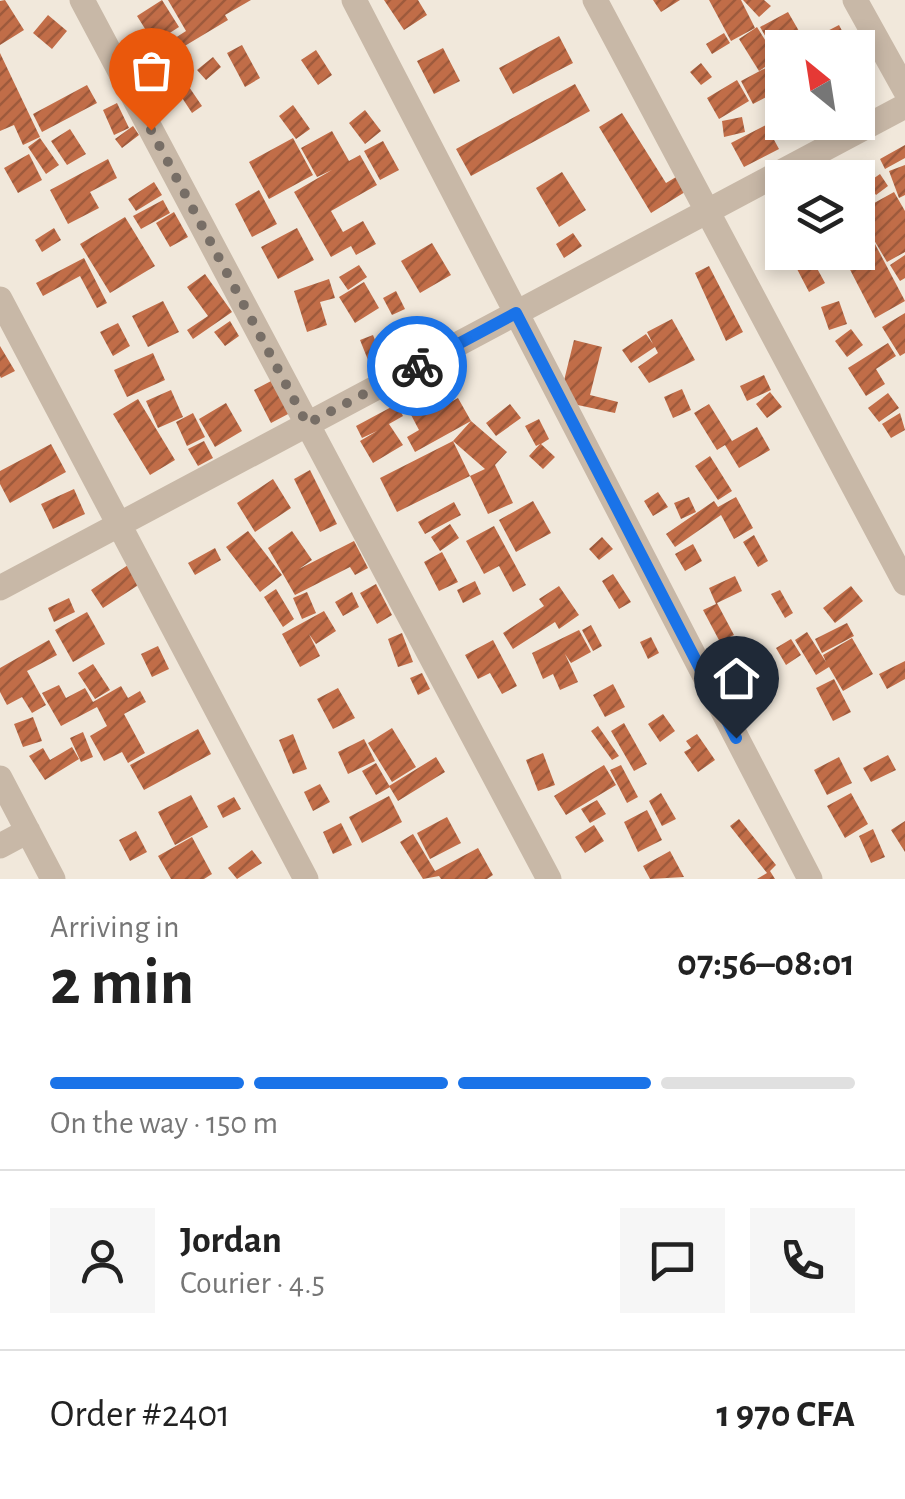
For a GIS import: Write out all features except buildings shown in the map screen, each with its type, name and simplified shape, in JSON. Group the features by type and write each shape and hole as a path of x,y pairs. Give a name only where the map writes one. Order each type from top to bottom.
{"street":[{"path":"82,0 549,879"},
{"path":"354,0 810,879"},
{"path":"595,0 905,583"},
{"path":"856,0 905,90"},
{"path":"0,588 905,106"},
{"path":"0,299 306,879"},
{"path":"0,778 53,879"},
{"path":"0,846 28,831"}],"way so far":[{"path":"151,130 307,424 417,366"}],"route":[{"path":"417,366 516,313 736,738"}]}
